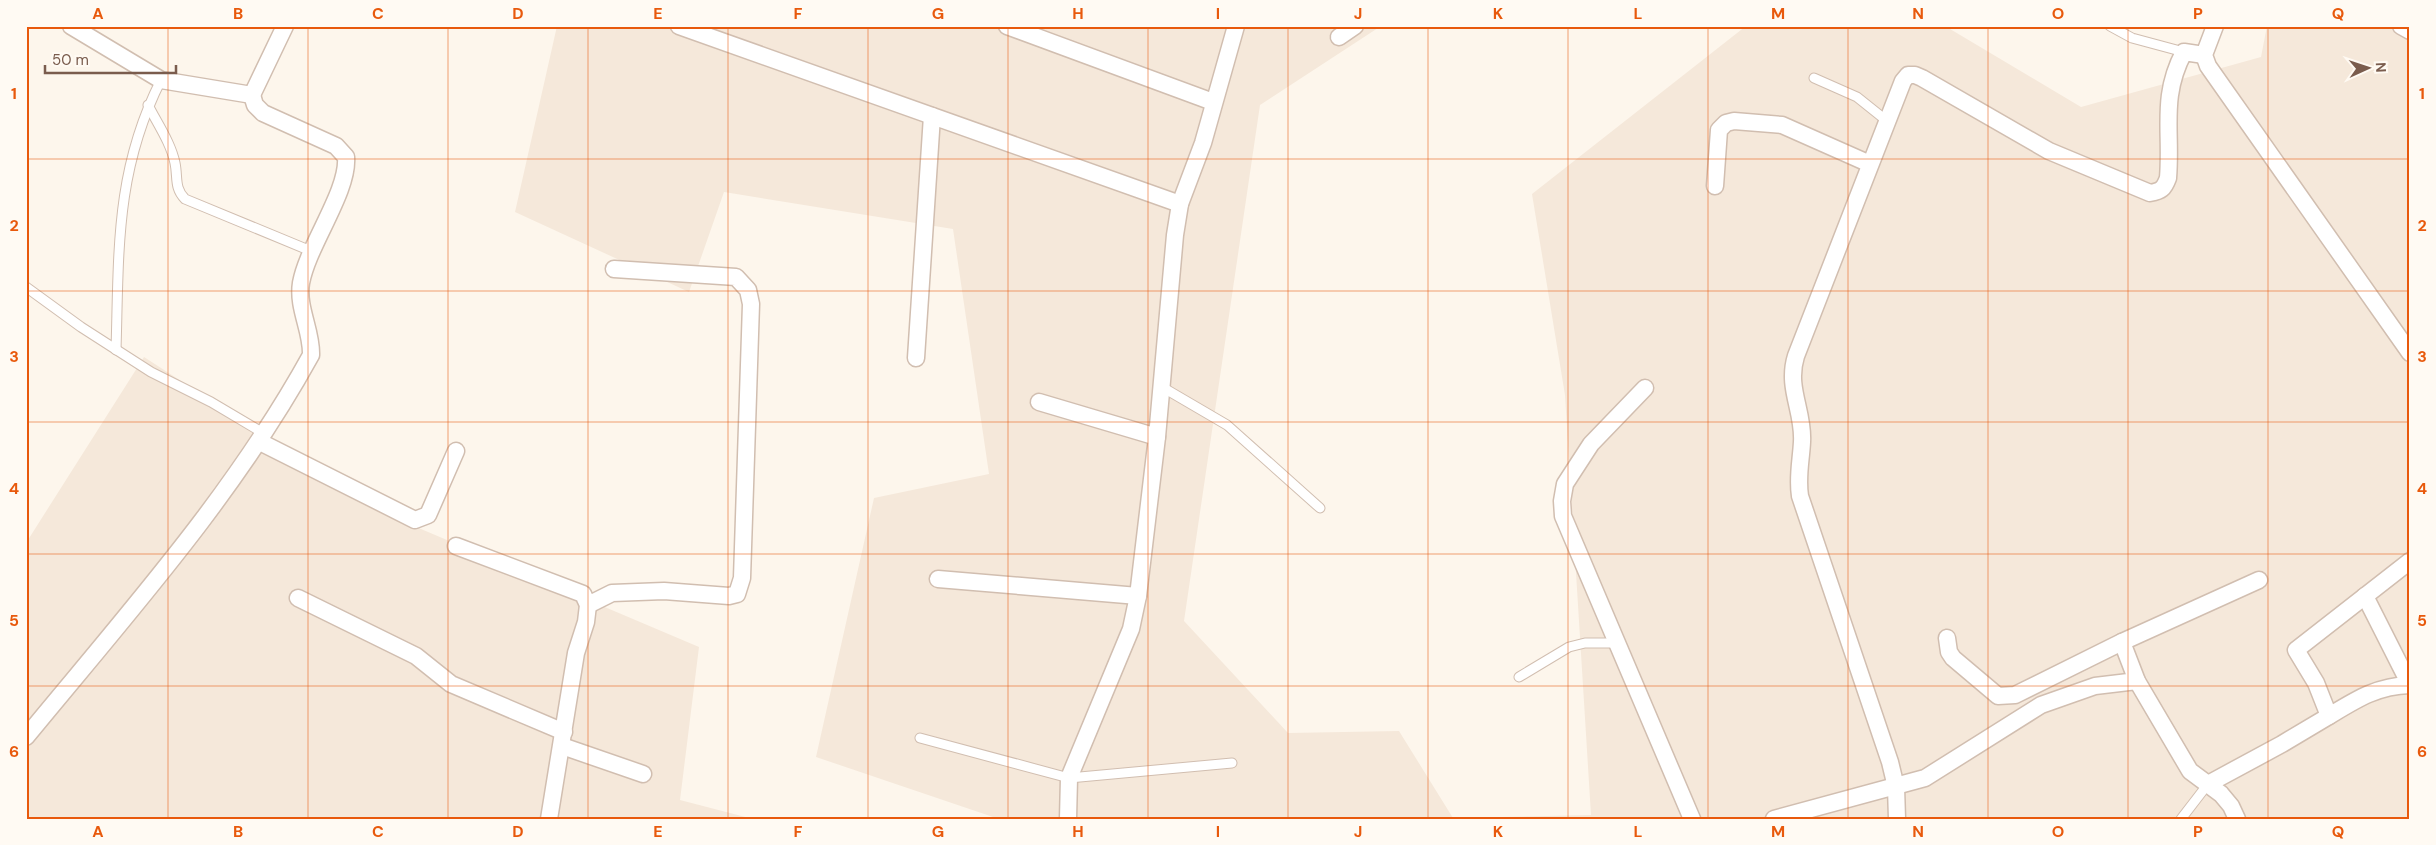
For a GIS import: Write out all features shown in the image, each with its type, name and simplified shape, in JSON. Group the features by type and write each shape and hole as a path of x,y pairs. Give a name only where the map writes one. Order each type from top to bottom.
{"street":[{"path":"71,26 161,80 252,95"},
{"path":"26,737 191,536 262,438 311,355 312,342 300,302 301,283 311,251 345,176 346,157 336,146 263,113 255,105 252,95 285,26"},
{"path":"679,26 1180,204"},
{"path":"1007,26 1213,102"},
{"path":"1068,819 1069,778 1131,629 1138,596 1157,437 1175,235 1180,204 1198,157 1236,26"},
{"path":"1339,37 1355,26"},
{"path":"2215,26 2204,55 2208,66 2410,353"},
{"path":"2401,26 2410,31"},
{"path":"1897,819 1896,787 1890,762 1800,496 1798,480 1802,441 1800,417 1792,384 1792,369 1903,81 1908,75 1915,75 2049,151 2150,193 2159,192 2165,187 2168,178 2167,106 2174,76 2184,52 2204,55"},
{"path":"916,358 932,116"},
{"path":"1715,186 1720,130 1726,123 1734,121 1782,125 1870,164"},
{"path":"588,604 612,593 664,592 729,596 738,594 742,578 751,304 748,290 736,277 614,269"},
{"path":"1645,388 1591,444 1565,484 1562,501 1563,516 1692,819"},
{"path":"1039,402 1157,437"},
{"path":"262,438 415,520 428,515 456,451"},
{"path":"456,546 583,594 588,604 586,622 576,653 549,819"},
{"path":"2329,716 2316,683 2296,650 2410,561"},
{"path":"938,579 1138,596"},
{"path":"1947,638 1949,652 1953,658 1998,696 2005,697 2014,695 2122,642 2259,580"},
{"path":"2208,784 2297,736 2374,690 2390,686 2410,685 2365,596"},
{"path":"298,598 416,656 451,684 563,739 643,774"},
{"path":"2122,642 2137,681 2190,770 2221,794 2231,806 2237,819"},
{"path":"1774,819 1925,778 2041,705 2095,686 2137,681"}],"lane":[{"path":"2110,26 2132,38 2184,52"},
{"path":"1814,78 1857,97 1887,121"},
{"path":"116,350 122,202 136,138 148,105 161,80"},
{"path":"148,105 172,151 177,190 185,199 311,251"},
{"path":"26,287 116,350 151,372 211,402 262,438"},
{"path":"1162,387 1227,425 1320,508"},
{"path":"1519,677 1569,648 1585,643 1617,643"},
{"path":"920,738 1069,778 1232,763"},
{"path":"2181,819 2208,784"}],"shaded area":[{"path":"557,26 1381,26 1260,105 1184,621 1288,733 1399,731 1453,818 1591,815 1565,395 1532,194 1746,26 1945,26 2081,107 2261,57 2267,26 2410,26 2410,819 999,819 816,757 874,498 989,474 953,229 724,192 689,292 515,212"},
{"path":"144,357 388,515 699,647 680,800 753,819 26,819 26,543"}]}
